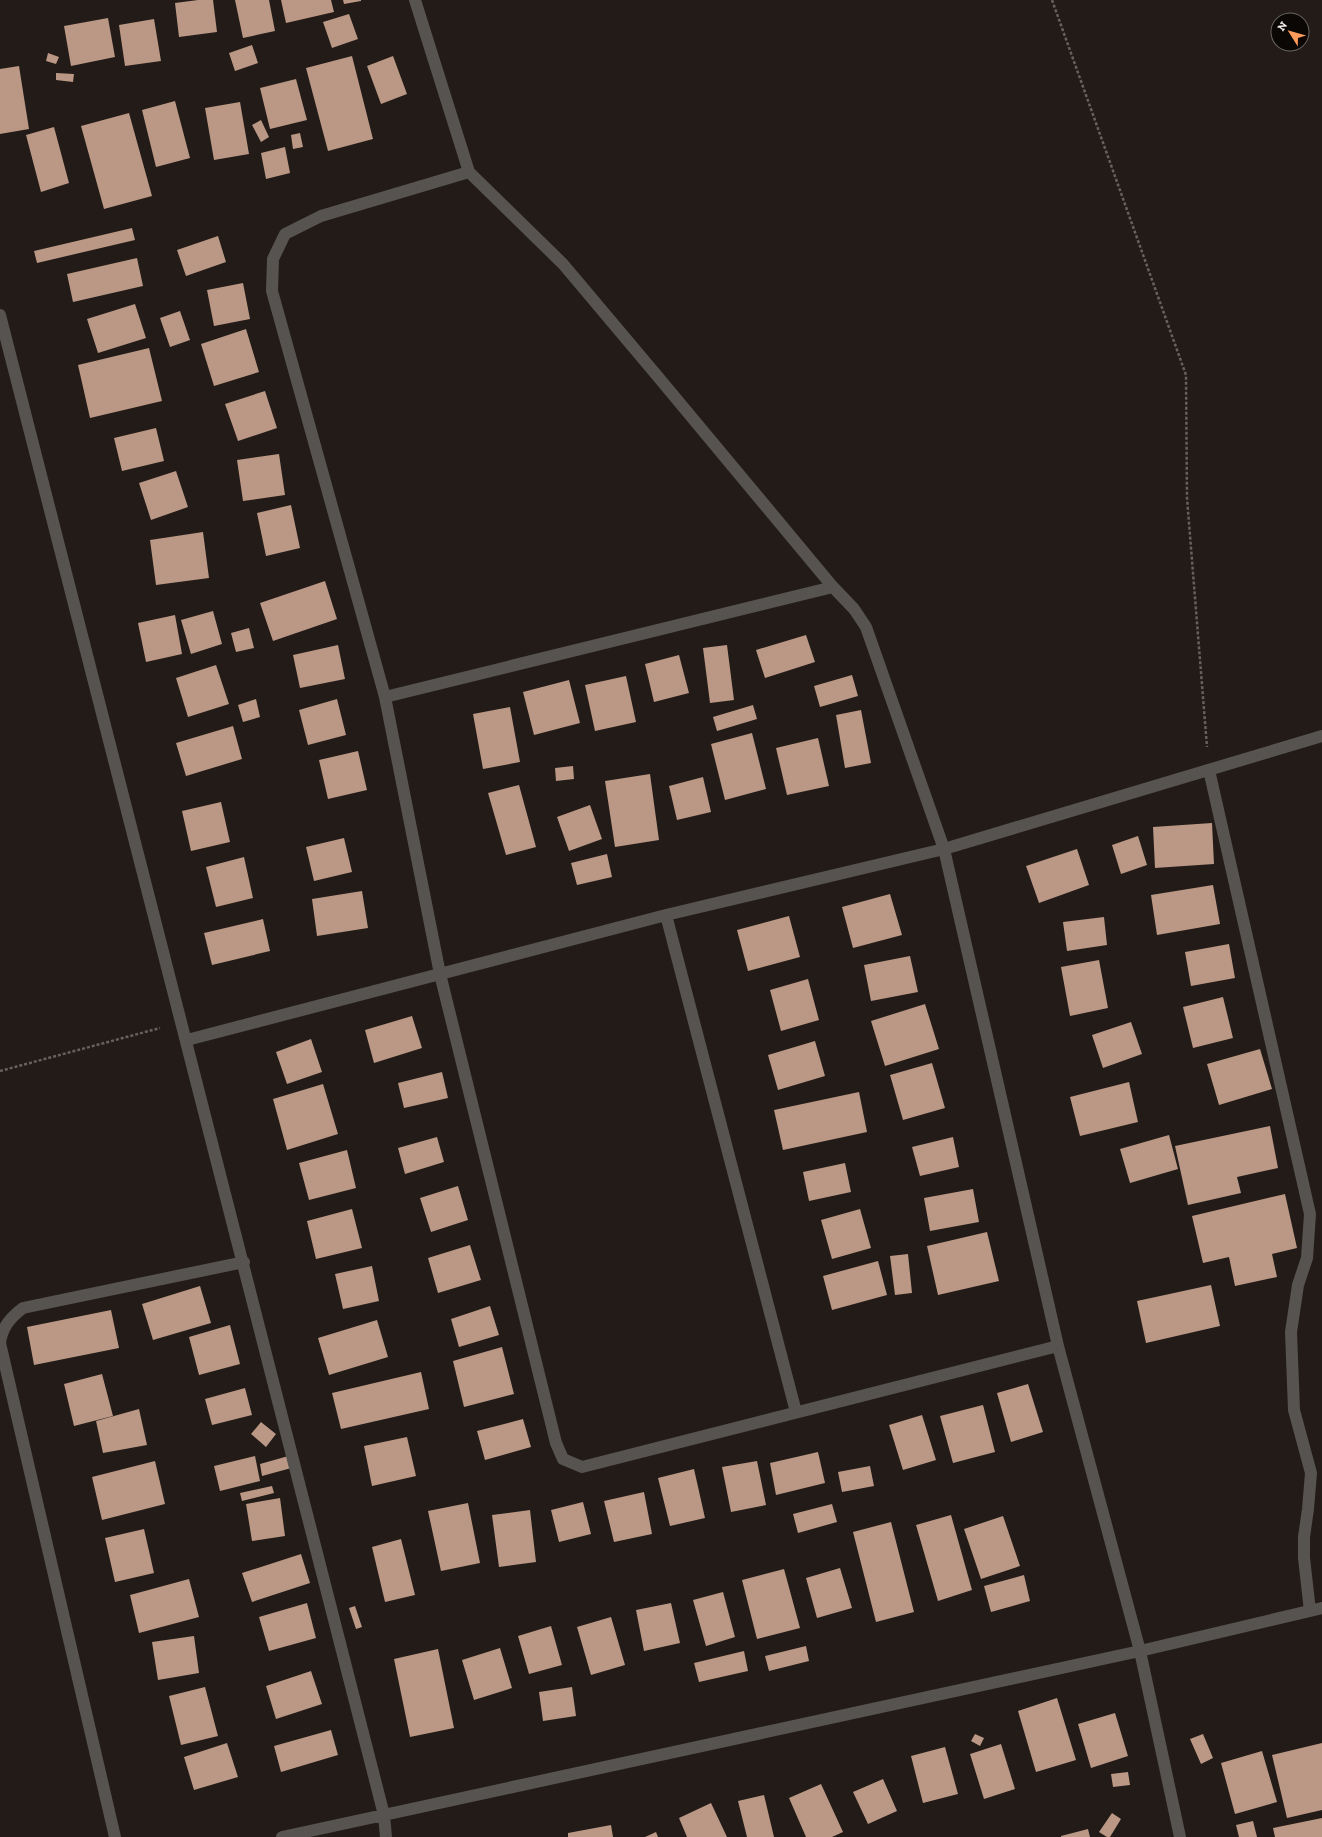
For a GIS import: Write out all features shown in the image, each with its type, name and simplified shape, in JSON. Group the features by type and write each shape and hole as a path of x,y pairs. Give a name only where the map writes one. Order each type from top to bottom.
{"street":[{"path":"415,0 469,172 562,264 833,587 854,609 866,627 944,849 1058,1346 1140,1651 1180,1837"},
{"path":"469,172 321,216 284,234 273,259 272,291 385,697 440,974 556,1443 563,1459 582,1467 1058,1346"},
{"path":"0,315 244,1262 384,1815 386,1837"},
{"path":"385,697 833,587"},
{"path":"187,1040 666,915 944,849 1322,736"},
{"path":"282,1837 1140,1651 1316,1610 1304,1558 1304,1537 1308,1509 1316,1475 1294,1410 1291,1332 1298,1285 1308,1258 1310,1214 1209,770"},
{"path":"666,915 796,1412"},
{"path":"115,1837 0,1343 1,1334 10,1319 23,1308 244,1262"}],"path":[{"path":"1052,0 1186,375 1187,498 1209,770"},
{"path":"0,1071 182,1022"}],"building":[{"path":"213,0 217,32 179,37 175,3"},
{"path":"235,0 269,0 275,31 243,38"},
{"path":"281,0 331,0 334,12 286,23"},
{"path":"343,0 361,0 361,1 344,4"},
{"path":"349,14 358,39 332,48 323,22"},
{"path":"108,18 115,57 71,66 64,26"},
{"path":"154,19 161,61 125,66 119,25"},
{"path":"252,45 258,63 235,71 229,53"},
{"path":"48,53 59,57 56,64 46,61"},
{"path":"352,56 373,139 328,151 306,68"},
{"path":"393,56 407,94 381,104 367,66"},
{"path":"19,66 29,129 0,134 0,69"},
{"path":"56,73 74,74 73,82 56,80"},
{"path":"296,79 307,120 270,129 260,88"},
{"path":"175,101 190,158 156,167 142,110"},
{"path":"240,102 249,154 214,160 205,108"},
{"path":"129,113 152,196 104,209 81,126"},
{"path":"261,120 269,137 261,142 252,125"},
{"path":"54,127 69,183 41,192 26,135"},
{"path":"300,133 303,147 293,149 291,135"},
{"path":"285,147 290,173 266,179 261,153"},
{"path":"132,228 135,240 37,263 34,251"},
{"path":"218,236 226,262 186,276 177,250"},
{"path":"137,258 143,286 73,302 67,274"},
{"path":"243,283 250,319 214,326 207,290"},
{"path":"135,304 146,338 98,353 87,319"},
{"path":"180,311 190,340 170,347 160,318"},
{"path":"246,329 259,372 214,386 201,344"},
{"path":"149,348 162,401 90,418 78,365"},
{"path":"265,391 277,428 238,441 225,404"},
{"path":"156,428 164,461 122,471 114,438"},
{"path":"279,454 285,495 243,501 237,460"},
{"path":"176,471 188,507 151,520 139,483"},
{"path":"291,505 300,548 266,556 257,513"},
{"path":"203,532 209,578 156,585 150,540"},
{"path":"325,581 337,619 273,641 260,603"},
{"path":"213,611 222,644 191,654 181,620"},
{"path":"175,615 182,654 146,662 138,623"},
{"path":"249,628 254,648 236,652 231,633"},
{"path":"806,635 815,662 765,678 756,650"},
{"path":"338,645 345,679 300,688 293,655"},
{"path":"727,645 734,700 710,703 703,648"},
{"path":"679,655 689,693 654,702 645,664"},
{"path":"216,665 229,704 188,717 176,678"},
{"path":"852,675 858,696 820,707 814,686"},
{"path":"626,676 636,722 595,731 585,685"},
{"path":"569,680 580,723 534,735 523,692"},
{"path":"256,699 260,717 243,722 238,705"},
{"path":"337,699 346,735 308,745 299,710"},
{"path":"753,705 757,719 717,731 713,717"},
{"path":"510,707 520,762 483,769 473,714"},
{"path":"861,710 871,763 845,768 836,715"},
{"path":"233,726 242,759 186,776 176,743"},
{"path":"752,733 766,789 725,800 711,744"},
{"path":"818,738 829,786 787,795 776,748"},
{"path":"358,751 367,790 328,799 319,760"},
{"path":"573,766 574,779 556,781 555,768"},
{"path":"650,774 659,840 615,847 605,781"},
{"path":"703,777 711,812 677,820 669,786"},
{"path":"519,785 536,847 506,855 488,793"},
{"path":"221,802 230,842 191,851 182,811"},
{"path":"590,805 602,839 569,851 557,817"},
{"path":"1212,823 1214,864 1155,868 1153,827"},
{"path":"1138,836 1147,865 1121,874 1112,845"},
{"path":"344,838 352,872 314,881 306,847"},
{"path":"1077,849 1089,885 1039,903 1026,866"},
{"path":"607,854 612,877 577,885 571,863"},
{"path":"244,857 253,898 216,907 206,867"},
{"path":"1213,885 1220,924 1157,935 1151,895"},
{"path":"362,891 368,928 317,936 312,899"},
{"path":"890,894 902,935 853,948 842,907"},
{"path":"789,916 800,957 748,971 737,930"},
{"path":"1104,917 1107,945 1067,951 1063,922"},
{"path":"263,919 270,951 212,965 204,933"},
{"path":"1229,944 1235,978 1191,986 1185,952"},
{"path":"910,956 918,992 871,1001 864,965"},
{"path":"1099,960 1108,1008 1070,1016 1061,967"},
{"path":"808,979 819,1020 781,1031 770,990"},
{"path":"1223,997 1233,1038 1193,1048 1183,1007"},
{"path":"925,1004 939,1049 885,1066 871,1021"},
{"path":"412,1016 422,1048 374,1063 365,1030"},
{"path":"1131,1022 1142,1054 1103,1068 1092,1035"},
{"path":"311,1039 322,1072 287,1084 276,1052"},
{"path":"815,1041 825,1076 778,1090 768,1055"},
{"path":"1260,1049 1272,1089 1219,1105 1207,1064"},
{"path":"932,1063 945,1108 903,1120 890,1075"},
{"path":"442,1072 448,1098 404,1108 398,1083"},
{"path":"1129,1082 1138,1122 1080,1136 1070,1097"},
{"path":"323,1084 338,1134 287,1150 273,1099"},
{"path":"859,1092 867,1132 783,1150 774,1110"},
{"path":"1270,1126 1278,1168 1237,1177 1241,1193 1188,1205 1175,1146"},
{"path":"1169,1135 1178,1169 1130,1183 1120,1149"},
{"path":"437,1137 444,1162 405,1174 398,1148"},
{"path":"953,1137 959,1167 920,1176 912,1147"},
{"path":"347,1150 356,1188 309,1200 299,1163"},
{"path":"845,1163 851,1192 809,1201 803,1172"},
{"path":"458,1186 468,1220 431,1232 420,1198"},
{"path":"973,1189 979,1222 930,1231 924,1198"},
{"path":"1285,1194 1297,1248 1272,1254 1277,1277 1235,1286 1229,1257 1203,1263 1192,1216"},
{"path":"352,1209 362,1248 316,1259 307,1221"},
{"path":"860,1209 871,1248 832,1259 821,1220"},
{"path":"987,1232 999,1281 938,1295 927,1246"},
{"path":"470,1245 481,1280 438,1293 428,1258"},
{"path":"908,1254 912,1293 895,1295 890,1256"},
{"path":"878,1261 887,1295 832,1310 823,1276"},
{"path":"372,1266 379,1301 343,1309 335,1274"},
{"path":"1211,1285 1220,1326 1146,1343 1137,1301"},
{"path":"200,1286 211,1323 153,1340 142,1304"},
{"path":"490,1306 499,1335 459,1347 451,1319"},
{"path":"111,1310 119,1348 34,1365 27,1327"},
{"path":"377,1320 388,1357 329,1375 318,1338"},
{"path":"230,1325 240,1364 199,1375 189,1337"},
{"path":"502,1347 514,1394 464,1407 453,1361"},
{"path":"421,1372 429,1409 341,1429 332,1393"},
{"path":"102,1374 113,1416 74,1426 64,1384"},
{"path":"1028,1384 1043,1432 1011,1442 997,1393"},
{"path":"245,1388 252,1415 212,1425 205,1399"},
{"path":"983,1405 995,1452 953,1463 940,1416"},
{"path":"139,1409 147,1445 103,1453 96,1421"},
{"path":"922,1415 936,1460 903,1470 889,1425"},
{"path":"523,1419 531,1447 485,1460 477,1431"},
{"path":"261,1422 276,1434 266,1447 251,1434"},
{"path":"407,1437 416,1476 372,1486 364,1446"},
{"path":"818,1452 825,1483 776,1495 770,1463"},
{"path":"292,1455 295,1467 262,1476 260,1464"},
{"path":"255,1456 260,1481 220,1491 214,1466"},
{"path":"155,1461 165,1504 102,1520 92,1477"},
{"path":"757,1461 766,1505 731,1512 722,1467"},
{"path":"870,1466 874,1486 842,1492 838,1472"},
{"path":"694,1469 705,1518 670,1526 658,1478"},
{"path":"272,1486 274,1493 242,1501 240,1493"},
{"path":"644,1492 652,1534 614,1542 604,1501"},
{"path":"280,1498 285,1536 252,1541 246,1504"},
{"path":"583,1502 591,1534 559,1542 551,1510"},
{"path":"468,1503 480,1563 441,1571 428,1511"},
{"path":"832,1504 837,1522 798,1533 793,1514"},
{"path":"530,1510 536,1562 499,1567 492,1515"},
{"path":"951,1515 972,1590 938,1601 916,1525"},
{"path":"1003,1516 1020,1566 981,1579 964,1529"},
{"path":"891,1522 914,1612 876,1622 853,1532"},
{"path":"144,1529 154,1573 115,1582 105,1538"},
{"path":"401,1539 415,1595 385,1602 372,1547"},
{"path":"301,1554 310,1583 252,1602 242,1573"},
{"path":"840,1568 852,1608 817,1618 806,1578"},
{"path":"784,1569 800,1628 757,1639 742,1580"},
{"path":"1024,1575 1030,1601 991,1612 984,1586"},
{"path":"189,1579 199,1617 139,1633 130,1595"},
{"path":"723,1592 735,1637 706,1646 693,1600"},
{"path":"307,1603 316,1638 269,1651 259,1617"},
{"path":"671,1603 680,1643 644,1651 636,1610"},
{"path":"355,1606 362,1627 356,1629 349,1608"},
{"path":"611,1617 625,1665 591,1675 577,1627"},
{"path":"551,1626 562,1665 529,1674 518,1636"},
{"path":"194,1636 199,1673 158,1680 152,1642"},
{"path":"806,1646 809,1661 769,1671 765,1656"},
{"path":"500,1648 512,1688 474,1700 462,1660"},
{"path":"438,1649 454,1728 410,1737 394,1659"},
{"path":"744,1651 748,1671 699,1682 694,1663"},
{"path":"311,1671 322,1704 276,1719 266,1686"},
{"path":"205,1687 218,1736 181,1745 169,1696"},
{"path":"572,1687 576,1716 543,1721 539,1692"},
{"path":"1057,1698 1076,1760 1036,1772 1018,1711"},
{"path":"1115,1713 1128,1756 1091,1768 1078,1724"},
{"path":"331,1730 338,1755 281,1772 274,1746"},
{"path":"975,1734 984,1738 980,1746 971,1741"},
{"path":"1203,1734 1213,1758 1201,1764 1190,1739"},
{"path":"227,1743 238,1777 194,1790 184,1757"},
{"path":"1322,1743 1322,1810 1287,1818 1272,1755"},
{"path":"1001,1744 1015,1789 984,1799 970,1754"},
{"path":"945,1747 958,1794 923,1803 911,1756"},
{"path":"1262,1751 1277,1802 1235,1814 1221,1763"},
{"path":"1128,1772 1130,1785 1113,1787 1111,1774"},
{"path":"883,1779 897,1811 868,1824 853,1792"},
{"path":"821,1784 843,1832 832,1837 806,1837 789,1798"},
{"path":"764,1795 774,1837 747,1837 738,1801"},
{"path":"711,1803 727,1837 687,1837 679,1818"},
{"path":"1112,1813 1121,1819 1110,1837 1107,1837 1099,1832"},
{"path":"1322,1818 1322,1837 1275,1837 1273,1828"},
{"path":"1253,1821 1257,1837 1239,1837 1236,1825"},
{"path":"611,1825 613,1837 568,1837 568,1833"},
{"path":"1088,1829 1090,1837 1061,1837 1061,1836"},
{"path":"656,1832 658,1837 645,1837"}]}
